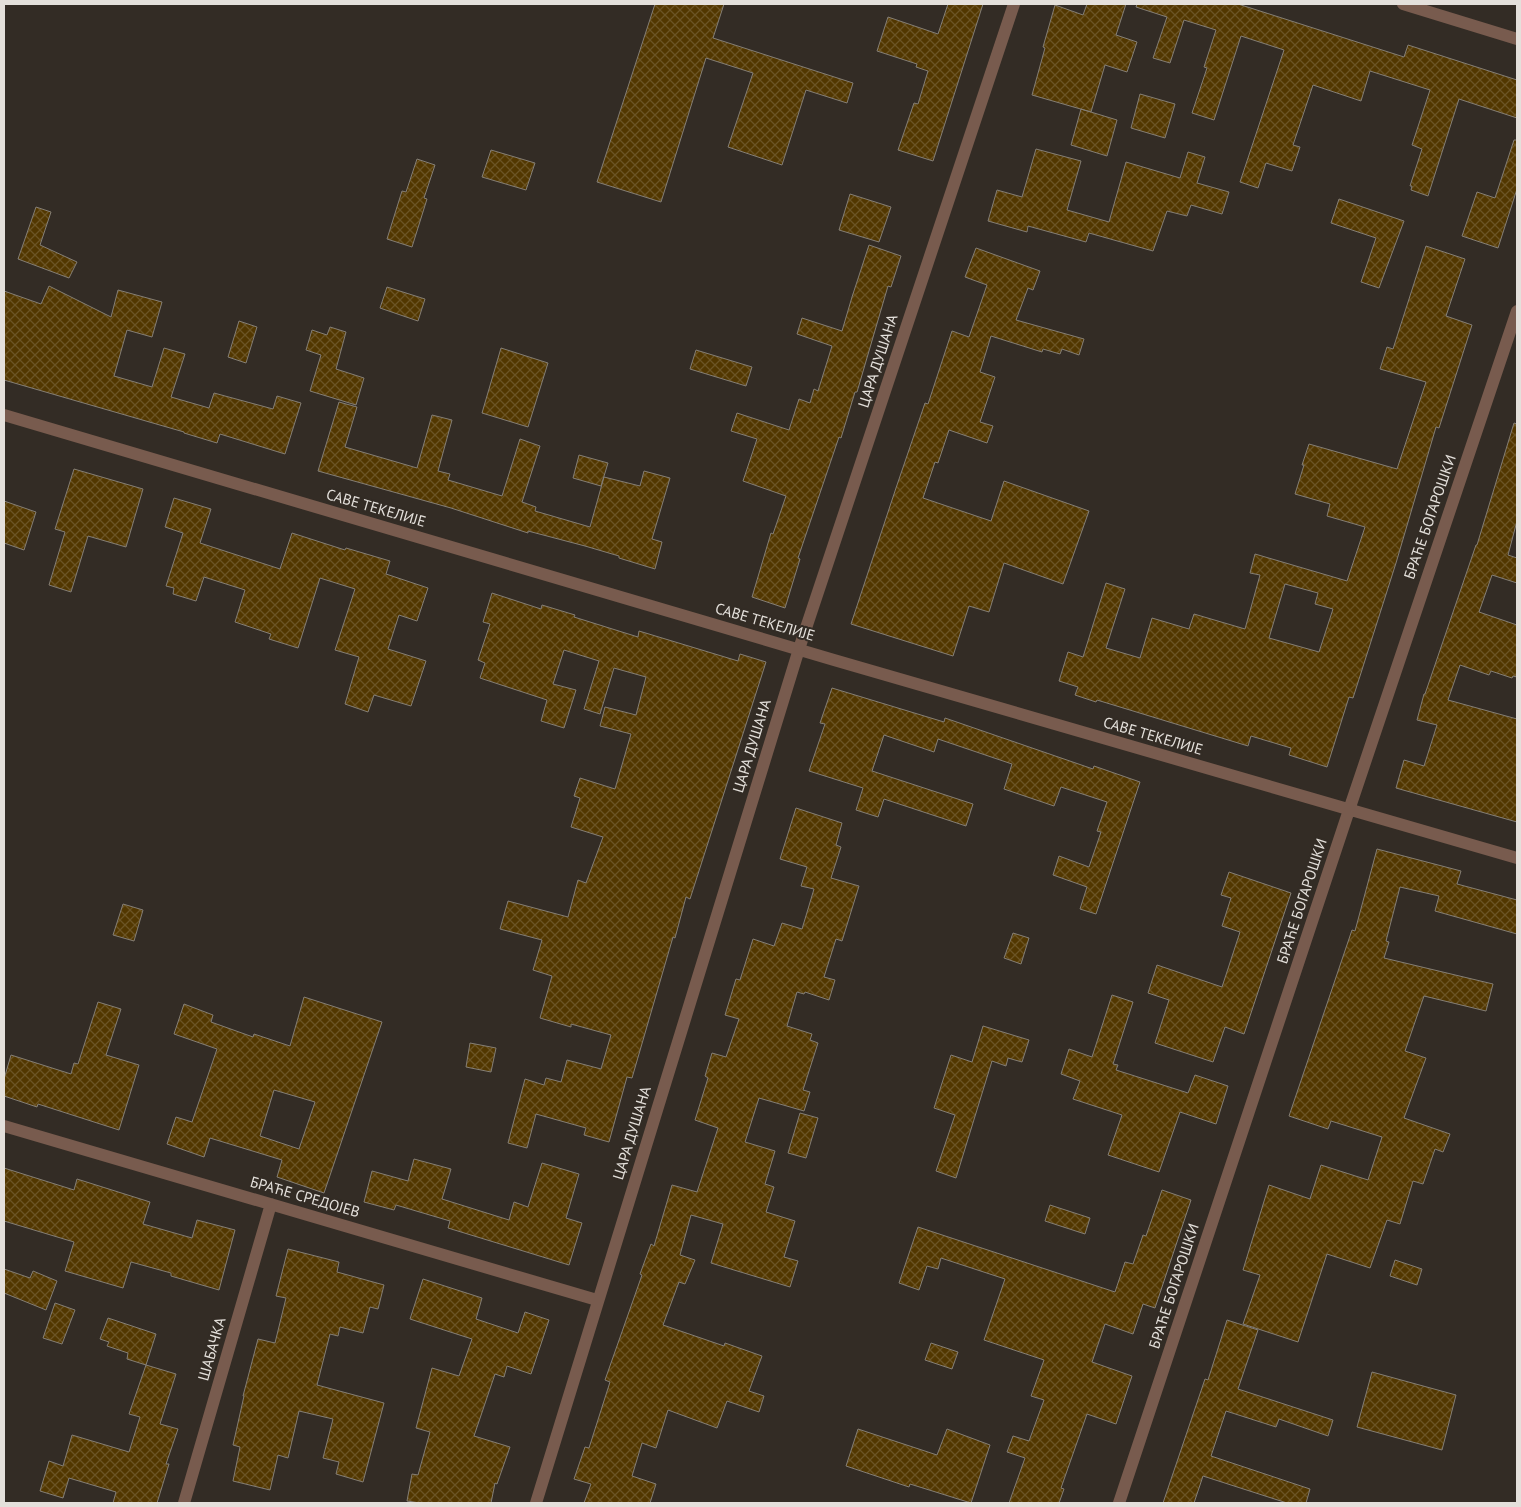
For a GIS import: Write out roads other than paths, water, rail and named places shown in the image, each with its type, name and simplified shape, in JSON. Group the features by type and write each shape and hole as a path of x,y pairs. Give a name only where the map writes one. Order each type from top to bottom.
{"street":[{"name":"ЦАРА ДУШАНА","path":"536,1503 799,649 1014,4"},
{"path":"1403,4 1517,39"},
{"name":"БРАЋЕ БОГАРОШКИ","path":"1119,1503 1517,311"},
{"name":"САВЕ ТЕКЕЛИЈЕ","path":"4,414 799,649 1517,858"},
{"name":"БРАЋЕ СРЕДОЈЕВ","path":"4,1126 597,1300"},
{"name":"ШАБАЧКА","path":"184,1503 271,1204"}]}
